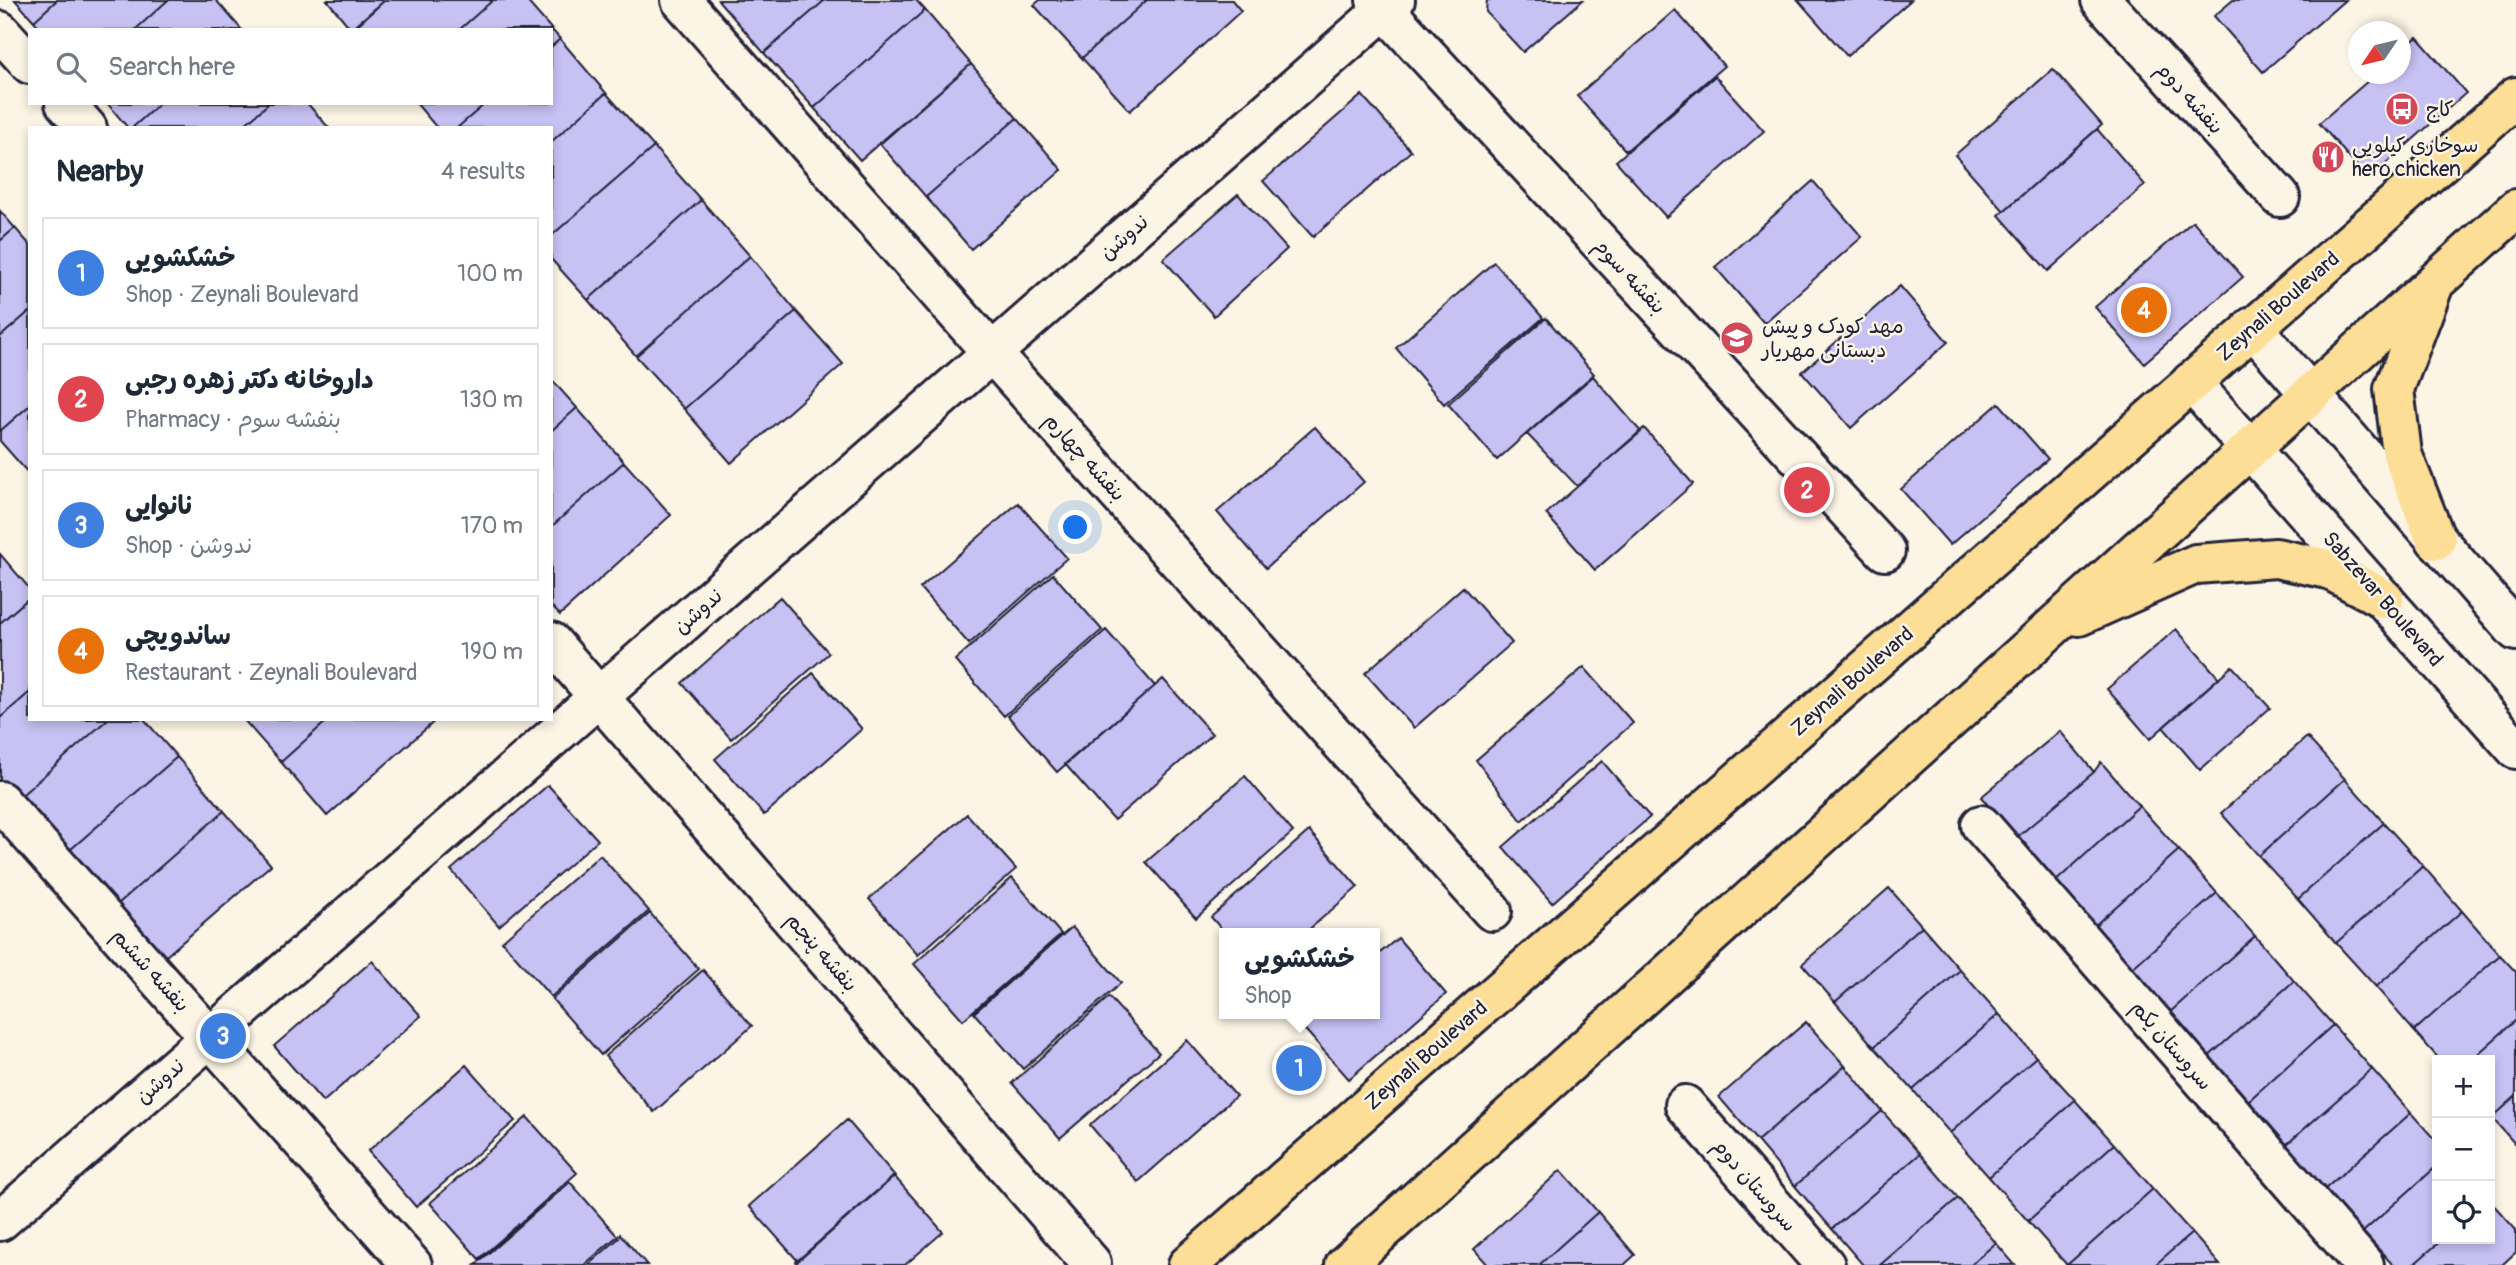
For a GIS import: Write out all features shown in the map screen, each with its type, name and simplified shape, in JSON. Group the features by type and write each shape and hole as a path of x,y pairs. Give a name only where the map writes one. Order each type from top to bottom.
{"main road":[{"name":"Zeynali Boulevard","path":"1188,1265 2516,97"},
{"path":"1345,1265 2308,393 2516,209"},
{"path":"2436,279 2394,389 2402,454 2436,540"},
{"path":"2048,629 2196,564 2276,558 2328,569 2384,599"}],"street":[{"name":"بنفشه چهارم","path":"681,0 992,354 1492,911"},
{"name":"بنفشه دوم","path":"2101,0 2280,197"},
{"name":"ندوشن","path":"0,1221 992,354 1385,3"},
{"name":"بنفشه سوم","path":"1385,3 1885,551"},
{"path":"0,31 28,62"},
{"path":"67,105 85,126"},
{"path":"2252,327 2516,631"},
{"name":"Sabzevar Boulevard","path":"2191,382 2516,749"},
{"name":"بنفشه پنجم","path":"553,644 1091,1263"},
{"name":"بنفشه ششم","path":"0,802 412,1265"},
{"name":"سروستان یکم","path":"1981,825 2364,1265"},
{"name":"سروستان دوم","path":"1685,1105 1825,1265"}],"building":[{"path":"15,0 57,0 34,21"},
{"path":"57,0 168,0 137,28 40,28 34,21"},
{"path":"168,0 216,0 240,28 137,28"},
{"path":"327,0 385,0 352,28"},
{"path":"385,0 493,0 461,28 354,28"},
{"path":"493,0 526,0 550,28 461,28"},
{"path":"718,0 825,0 764,53"},
{"path":"825,0 916,0 925,10 814,108 764,53"},
{"path":"1040,0 1147,0 1082,58 1034,5"},
{"path":"1147,0 1232,0 1241,11 1130,111 1082,58"},
{"path":"1487,0 1583,0 1523,52 1486,12"},
{"path":"1798,0 1911,0 1847,56"},
{"path":"2233,0 2345,0 2263,72 2214,16"},
{"path":"925,10 971,64 860,160 814,108"},
{"path":"1675,10 1724,66 1626,151 1577,96"},
{"path":"553,31 560,39 553,45"},
{"path":"2417,37 2466,93 2368,179 2319,123 2364,84 2411,84 2411,42"},
{"path":"560,39 606,93 553,140 553,126 459,126 484,105 553,105 553,45"},
{"path":"971,64 1017,118 926,197 880,144"},
{"path":"2053,69 2102,125 2004,211 1955,155"},
{"path":"1715,76 1764,131 1666,217 1616,161"},
{"path":"606,93 654,147 553,234 553,140"},
{"path":"1362,95 1411,151 1313,237 1263,181"},
{"path":"109,105 158,105 134,126 126,126"},
{"path":"158,105 267,105 243,126 134,126"},
{"path":"267,105 309,105 327,126 243,126"},
{"path":"418,105 484,105 459,126 435,126"},
{"path":"1017,118 1062,170 971,249 926,197"},
{"path":"2097,129 2145,185 2048,271 1999,215"},
{"path":"654,147 701,200 588,300 553,261 553,234"},
{"path":"1813,181 1862,237 1764,323 1715,267"},
{"path":"1238,194 1287,249 1214,316 1163,259"},
{"path":"701,200 750,256 636,356 588,300"},
{"path":"0,211 15,228 0,241"},
{"path":"2193,221 2243,277 2144,363 2095,307"},
{"path":"15,228 28,243 28,313 0,337 0,241"},
{"path":"750,256 796,311 684,409 636,356"},
{"path":"1494,262 1543,318 1444,404 1396,348"},
{"path":"1900,286 1948,342 1851,428 1802,372"},
{"path":"796,311 843,364 731,463 684,409"},
{"path":"28,313 28,407 0,431 0,337"},
{"path":"1546,318 1594,374 1497,460 1448,404"},
{"path":"1593,376 1641,432 1577,486 1527,434"},
{"path":"553,381 577,408 553,429"},
{"path":"1999,403 2048,459 1950,545 1901,489"},
{"path":"28,407 28,473 0,441 0,431"},
{"path":"577,408 624,462 553,525 553,429"},
{"path":"1315,427 1364,482 1266,568 1217,512"},
{"path":"1644,428 1693,484 1595,570 1546,514"},
{"path":"624,462 671,515 560,615 553,608 553,525"},
{"path":"1018,503 1067,558 969,644 920,588"},
{"path":"0,554 28,587 28,599 0,623"},
{"path":"1053,574 1102,630 1004,716 955,660"},
{"path":"1463,587 1512,643 1414,728 1365,673"},
{"path":"780,597 829,653 731,739 682,683"},
{"path":"28,599 28,694 0,718 0,623"},
{"path":"2176,629 2219,678 2150,739 2107,689"},
{"path":"1106,630 1155,686 1057,772 1008,716"},
{"path":"2232,666 2270,708 2200,770 2163,727"},
{"path":"1584,667 1633,723 1522,821 1476,760"},
{"path":"813,673 862,729 764,815 715,759"},
{"path":"1163,679 1212,734 1114,820 1065,764"},
{"path":"28,694 28,721 106,721 15,801 0,783 0,718"},
{"path":"106,721 146,721 177,757 63,856 15,801"},
{"path":"245,721 327,721 281,762"},
{"path":"327,721 435,721 327,816 281,762"},
{"path":"2060,731 2094,772 2016,838 1981,797"},
{"path":"2307,737 2345,779 2259,856 2221,813"},
{"path":"177,757 224,811 111,910 63,856"},
{"path":"1602,761 1650,817 1552,903 1503,847"},
{"path":"2101,762 2139,806 2054,883 2016,838 2094,772"},
{"path":"1245,776 1293,832 1196,918 1146,862"},
{"path":"2345,779 2384,823 2298,899 2259,856"},
{"path":"548,785 598,840 499,926 451,870"},
{"path":"2139,806 2179,850 2093,927 2054,883"},
{"path":"224,811 271,865 158,963 111,910"},
{"path":"967,814 1016,869 918,955 869,899"},
{"path":"2384,823 2423,866 2336,943 2298,899"},
{"path":"1309,831 1358,887 1311,928 1221,928 1211,917"},
{"path":"2179,850 2217,893 2131,969 2093,927"},
{"path":"600,855 649,911 551,997 502,941"},
{"path":"2423,866 2462,911 2376,987 2336,943"},
{"path":"1012,878 1061,934 963,1020 914,964"},
{"path":"1889,888 1922,926 1835,1002 1802,964"},
{"path":"2217,893 2255,936 2169,1013 2131,969"},
{"path":"2462,911 2500,955 2414,1031 2376,987"},
{"path":"650,913 699,969 601,1055 552,999"},
{"path":"1922,926 1960,970 1874,1047 1835,1002"},
{"path":"1072,927 1121,983 1023,1069 974,1013"},
{"path":"2255,936 2294,981 2208,1057 2169,1013"},
{"path":"1398,938 1446,994 1349,1079 1300,1024 1306,1019 1380,1019 1380,953"},
{"path":"2500,955 2516,972 2516,1020 2477,1055 2436,1055 2414,1031"},
{"path":"372,961 421,1016 323,1102 274,1046"},
{"path":"703,970 752,1026 654,1112 605,1056"},
{"path":"1960,970 1999,1014 1913,1090 1874,1047"},
{"path":"2294,981 2333,1025 2247,1102 2208,1057"},
{"path":"1109,997 1159,1053 1060,1138 1012,1083"},
{"path":"1999,1014 2036,1057 1950,1133 1913,1090"},
{"path":"2516,1020 2516,1096 2495,1115 2495,1055 2477,1055"},
{"path":"1806,1022 1845,1066 1757,1141 1719,1097"},
{"path":"2333,1025 2372,1069 2286,1145 2247,1102"},
{"path":"1187,1040 1236,1096 1138,1182 1090,1125"},
{"path":"2036,1057 2075,1100 1989,1177 1950,1133"},
{"path":"466,1065 515,1121 416,1207 368,1151"},
{"path":"1845,1066 1882,1111 1795,1186 1757,1141"},
{"path":"2372,1069 2411,1113 2325,1189 2286,1145"},
{"path":"2516,1096 2516,1145 2495,1121 2495,1115"},
{"path":"2075,1100 2114,1144 2028,1221 1989,1177"},
{"path":"1882,1111 1920,1154 1832,1229 1795,1186"},
{"path":"2411,1113 2432,1136 2432,1170 2363,1232 2325,1189"},
{"path":"527,1117 577,1173 479,1259 430,1203"},
{"path":"847,1120 895,1176 798,1261 749,1206"},
{"path":"2114,1144 2153,1189 2067,1265 2028,1221"},
{"path":"1920,1154 1958,1198 1880,1265 1863,1265 1832,1229"},
{"path":"1561,1170 1598,1212 1539,1265 1488,1265 1474,1249"},
{"path":"2432,1170 2432,1244 2437,1244 2413,1265 2393,1265 2363,1232"},
{"path":"894,1176 943,1232 905,1265 798,1265 796,1262"},
{"path":"570,1182 619,1238 588,1265 475,1265"},
{"path":"2153,1189 2192,1233 2155,1265 2067,1265"},
{"path":"1958,1198 1996,1243 1970,1265 1880,1265"},
{"path":"2495,1207 2516,1230 2516,1252 2502,1265 2413,1265 2437,1244 2495,1244"},
{"path":"1598,1212 1635,1255 1624,1265 1539,1265"},
{"path":"2192,1233 2220,1265 2155,1265"},
{"path":"620,1234 647,1265 584,1265"},
{"path":"1996,1243 2015,1265 1970,1265"}],"place":[{"name":"کاج","path":"2402,109"},
{"name":"سوخاری کیلویی hero chicken","path":"2328,157"},
{"name":"ساندویچی","path":"2144,310"},
{"name":"مهد کودک و پیش دبستانی مهریار","path":"1737,338"},
{"name":"داروخانه دکتر زهره رجبی","path":"1807,490"},
{"name":"نانوایی","path":"223,1036"},
{"name":"خشکشویی","path":"1299,1068"}]}
